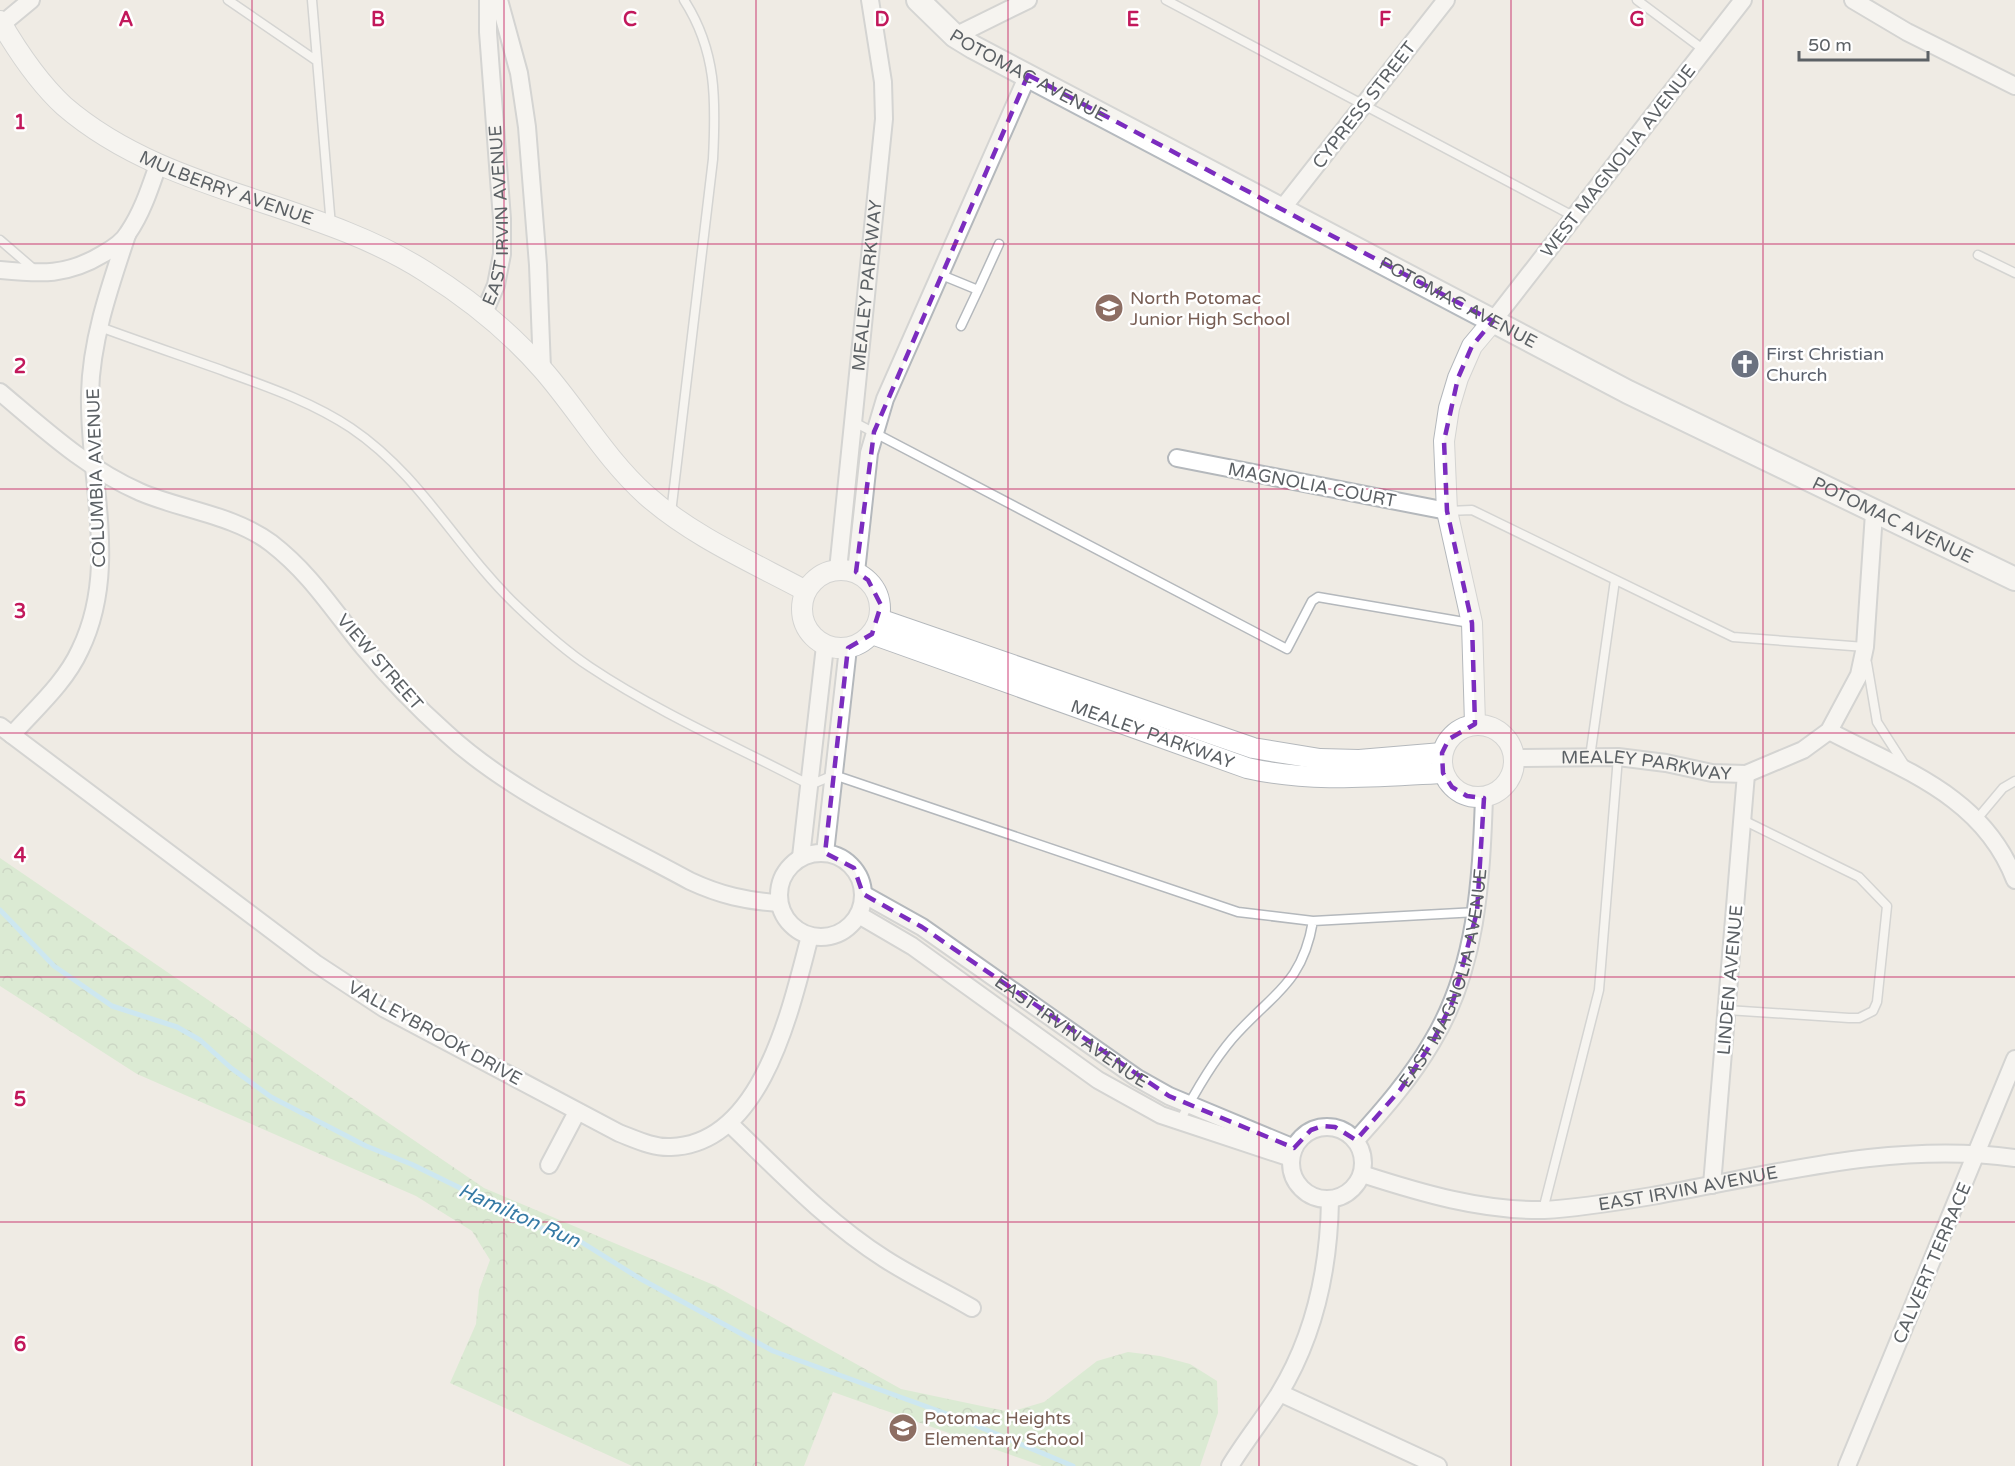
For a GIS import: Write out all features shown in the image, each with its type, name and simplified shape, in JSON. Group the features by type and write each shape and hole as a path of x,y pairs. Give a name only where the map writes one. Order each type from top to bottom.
{"main road":[{"name":"POTOMAC AVENUE","path":"918,0 955,36 1281,210 1628,392 1874,513 2014,575"}],"street":[{"path":"1,23 31,0"},
{"name":"EAST IRVIN AVENUE","path":"488,0 488,44 502,219 502,254 496,285 484,313 542,369 618,467 670,515 806,591"},
{"name":"EAST IRVIN AVENUE","path":"499,0 519,72 527,127 538,265 542,369"},
{"name":"MEALEY PARKWAY","path":"847,571 852,420 884,119 883,82 870,0"},
{"path":"955,36 1028,0"},
{"name":"WEST MAGNOLIA AVENUE","path":"1493,321 1743,0"},
{"path":"1853,0 1907,32 2015,86"},
{"name":"CYPRESS STREET","path":"1281,210 1364,106 1442,2"},
{"name":"MULBERRY AVENUE","path":"1,23 35,75 63,104 117,144 158,165 379,246 426,272 484,313"},
{"name":"MEALEY PARKWAY","path":"847,571 869,453 885,399 1028,75"},
{"path":"0,270 39,274 83,267 127,235 140,212 158,165"},
{"name":"COLUMBIA AVENUE","path":"6,730 63,677 80,651 91,621 99,583 102,541 93,467 90,393 100,327 127,235"},
{"path":"1475,724 1472,623 1447,511 1444,441 1449,408 1472,346 1493,321"},
{"name":"VIEW STREET","path":"0,392 93,467 140,492 232,523 268,541 300,566 364,648 403,692 448,735 503,776 690,881 729,897 779,903"},
{"name":"MAGNOLIA COURT","path":"1177,458 1447,511"},
{"name":"MEALEY PARKWAY","path":"1515,758 1618,757 1666,763 1712,773 1746,774 1803,750 1829,731 1859,675 1865,647 1874,513"},
{"path":"847,571 868,580 876,591 881,605 876,627 861,644 848,648 825,646 812,636 804,622 802,606 806,591 814,580 825,573 847,571"},
{"name":"MEALEY PARKWAY","path":"876,627 1023,667 1231,742 1286,756 1359,760 1442,753"},
{"name":"MEALEY PARKWAY","path":"876,627 1017,688 1221,760 1283,777 1319,778 1443,773"},
{"path":"801,857 825,646"},
{"path":"825,853 848,648"},
{"path":"1475,724 1489,726 1502,733 1510,744 1515,758 1513,772 1507,784 1497,793 1484,798 1467,796 1452,788 1443,773 1442,753 1449,739 1461,729 1475,724"},
{"name":"VALLEYBROOK DRIVE","path":"6,730 315,963 385,1009 578,1112 619,1133 648,1144 670,1147 692,1144 730,1124 756,1090 778,1041 794,998 810,936"},
{"path":"1829,731 1911,774 1966,807 2007,858 2015,880"},
{"name":"LINDEN AVENUE","path":"1712,1185 1746,774"},
{"name":"EAST MAGNOLIA AVENUE","path":"1356,1140 1400,1090 1433,1041 1453,1000 1467,957 1477,912 1484,798"},
{"path":"825,853 843,859 854,868 861,880 863,894 859,915 846,929 829,937 810,936 795,929 785,918 779,903 779,890 783,877 801,857 825,853"},
{"name":"EAST IRVIN AVENUE","path":"863,894 922,927 1137,1078 1292,1153"},
{"name":"EAST IRVIN AVENUE","path":"859,915 912,946 1098,1080 1161,1115 1292,1153"},
{"name":"CALVERT TERRACE","path":"1847,1466 2015,1059"},
{"path":"549,1165 578,1112"},
{"path":"730,1124 824,1213 854,1236 885,1259 972,1308"},
{"path":"1323,1126 1335,1127 1356,1140 1364,1162 1362,1174 1355,1187 1344,1196 1330,1200 1314,1197 1301,1188 1293,1174 1292,1153 1301,1138 1311,1130 1323,1126"},
{"name":"EAST IRVIN AVENUE","path":"1362,1174 1423,1194 1475,1205 1543,1210 1617,1202 1861,1158 1918,1152 1977,1153 2015,1158"},
{"path":"1230,1466 1280,1393 1310,1329 1321,1293 1329,1233 1330,1200"},
{"path":"1280,1393 1438,1466"}],"lane":[{"path":"228,0 317,61"},
{"path":"312,0 331,227"},
{"path":"670,515 713,159 715,112 715,82 709,56 684,0"},
{"path":"1166,0 1575,217"},
{"path":"1637,0 1704,50"},
{"path":"0,240 39,274"},
{"path":"961,326 999,244"},
{"path":"1978,255 2015,273"},
{"path":"939,274 978,290"},
{"path":"100,327 281,391 317,407 352,429 387,455 419,487 484,572 517,606 564,647 590,667 668,712 810,785 834,775 1238,912 1313,921 1477,912"},
{"path":"852,420 1287,649 1312,601 1318,597 1472,623"},
{"path":"1447,511 1472,510 1733,638 1865,647 1877,722 1888,743 1911,774"},
{"path":"1590,757 1616,580"},
{"path":"1017,688 1023,667"},
{"path":"1283,777 1286,756"},
{"path":"1543,1210 1599,990 1618,757"},
{"path":"1977,819 2003,788 2015,781"},
{"path":"1727,1010 1849,1018 1859,1018 1873,1011 1877,1002 1887,906 1859,877 1743,820"},
{"path":"1180,1121 1210,1067 1253,1017 1282,991 1298,969 1308,947 1313,921"}],"highlighted area":[{"path":"1028,75 1493,321 1472,346 1458,378 1444,441 1447,511 1472,623 1475,724 1449,739 1442,753 1443,773 1452,787 1467,796 1484,798 1477,912 1453,1001 1433,1041 1400,1090 1356,1140 1335,1127 1323,1126 1311,1130 1294,1148 1169,1096 922,927 863,894 854,868 825,853 848,648 872,634 881,605 868,580 856,572 874,432"}],"green space":[{"path":"0,858 484,1188 716,1286 901,1389 1010,1412 1044,1402 1097,1361 1128,1352 1160,1356 1190,1364 1217,1381 1218,1413 1200,1466 1042,1466 833,1392 804,1466 632,1466 450,1383 476,1324 479,1290 490,1260 472,1231 416,1196 137,1074 0,986"}],"waterway":[{"name":"Hamilton Run","path":"0,910 54,966 112,1006 177,1027 200,1040 231,1068 271,1097 366,1146 411,1164 546,1230 570,1235 639,1278 773,1351 958,1418 1073,1466"}],"place":[{"name":"North Potomac Junior High School","path":"1109,308"},
{"name":"First Christian Church","path":"1745,364"},
{"name":"Potomac Heights Elementary School","path":"903,1428"}]}
